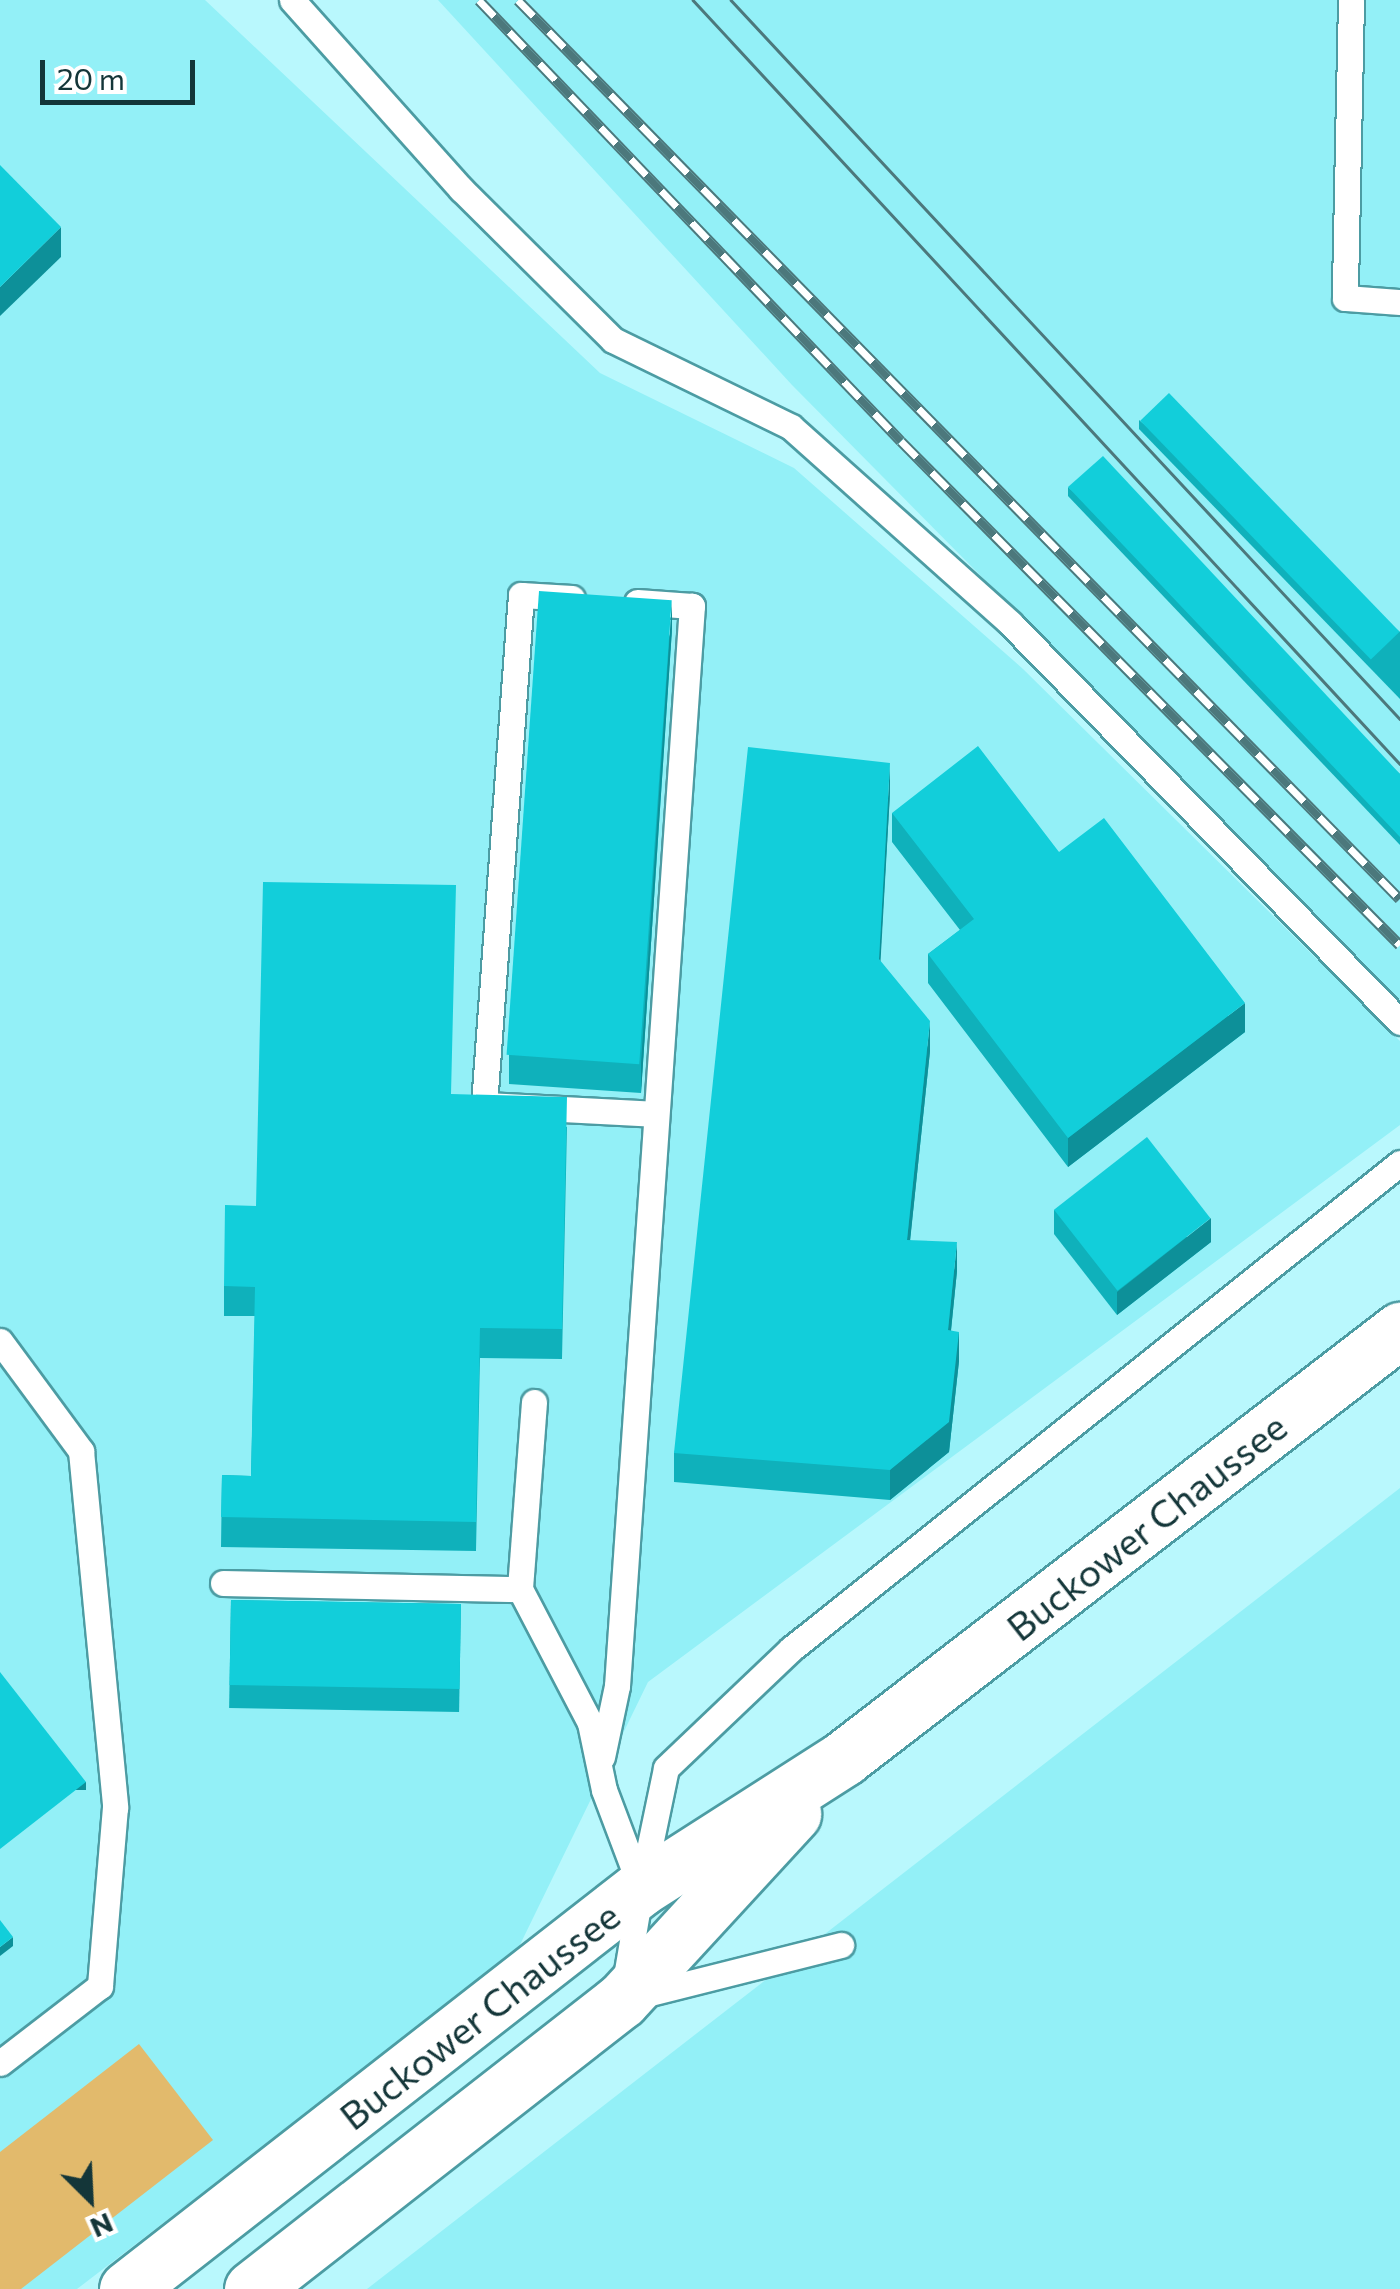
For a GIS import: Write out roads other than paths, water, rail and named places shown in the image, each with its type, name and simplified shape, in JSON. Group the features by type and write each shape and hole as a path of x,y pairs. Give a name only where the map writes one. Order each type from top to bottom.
{"main road":[{"name":"Buckower Chaussee","path":"127,2289 641,1888 844,1758 1400,1330"},
{"name":"Buckower Chaussee","path":"252,2289 622,2000 844,1758"}],"lane":[{"path":"292,0 462,188 613,340 791,427 1010,623 1400,1022"},
{"path":"1351,0 1345,298 1400,302"},
{"path":"641,1888 604,1790 602,1757 617,1686 692,606 520,594 484,1105 656,1114"},
{"path":"841,1946 622,2000 650,1822 666,1768 791,1649 1400,1163"},
{"path":"0,1341 82,1451 115,1806 100,1986 0,2064"},
{"path":"534,1402 520,1589 602,1757"},
{"path":"223,1583 520,1589"}],"tram line":[{"path":"693,0 1400,764"},
{"path":"731,0 1400,719"}],"railway":[{"path":"479,0 901,441 1400,945"},
{"path":"518,0 1400,899"}]}
